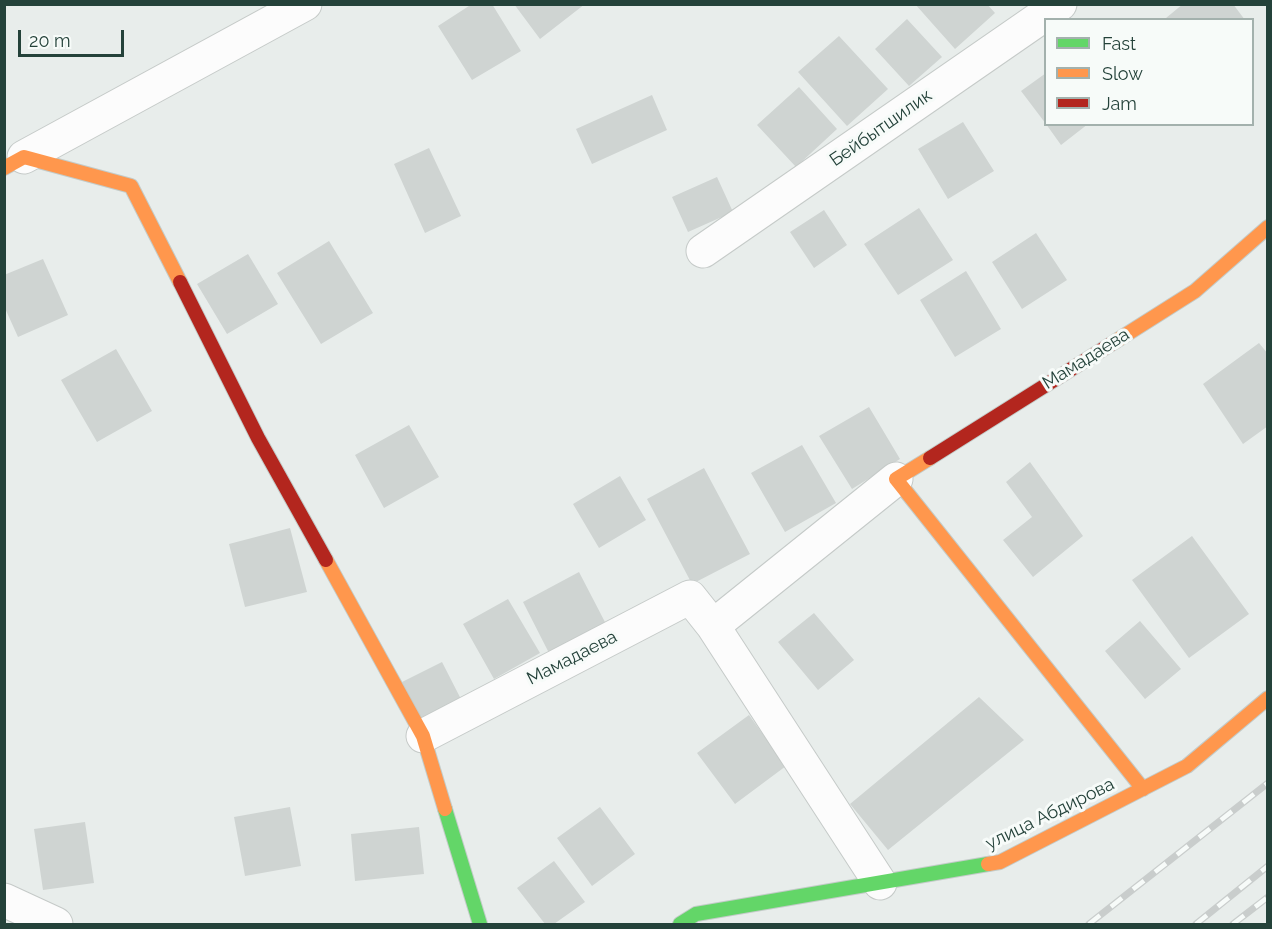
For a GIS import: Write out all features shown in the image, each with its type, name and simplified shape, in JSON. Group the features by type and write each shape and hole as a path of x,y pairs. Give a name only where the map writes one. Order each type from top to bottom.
{"street":[{"path":"14,162 304,4"},
{"name":"Бейбытшилик","path":"703,251 1060,4"},
{"path":"14,162 131,186 258,438 423,736 480,924"},
{"name":"Мамадаева","path":"713,626 896,479 1195,291 1268,227"},
{"path":"896,479 1143,789"},
{"name":"Мамадаева","path":"423,736 690,597 713,626 880,883"},
{"name":"улица Абдирова","path":"680,924 696,914 1000,862 1187,766 1268,698"},
{"path":"4,900 57,924"}],"building":[{"path":"472,4 492,4 521,51 472,80 438,26"},
{"path":"514,4 585,4 540,39"},
{"path":"915,4 987,4 995,13 955,49"},
{"path":"1183,4 1233,4 1244,18 1166,18"},
{"path":"907,19 942,57 909,86 875,49"},
{"path":"839,36 888,89 847,126 798,72"},
{"path":"1044,74 1044,121 1021,91"},
{"path":"799,87 837,129 796,167 757,125"},
{"path":"652,95 667,130 592,164 576,129"},
{"path":"963,122 994,171 948,199 918,149"},
{"path":"1047,126 1085,126 1061,145"},
{"path":"429,148 461,216 425,233 394,164"},
{"path":"717,177 733,212 688,232 672,197"},
{"path":"919,208 953,260 898,295 864,244"},
{"path":"824,210 847,245 814,268 790,232"},
{"path":"1036,233 1067,280 1022,309 992,262"},
{"path":"329,241 373,313 321,344 277,273"},
{"path":"248,254 278,304 227,334 197,284"},
{"path":"43,259 68,315 18,337 4,306 4,275"},
{"path":"966,271 1001,329 955,357 920,300"},
{"path":"1259,343 1268,354 1268,426 1243,444 1203,384"},
{"path":"116,349 152,411 97,442 61,380"},
{"path":"869,407 900,459 852,489 819,436"},
{"path":"409,425 439,477 384,508 355,455"},
{"path":"802,445 836,503 785,532 751,473"},
{"path":"1030,462 1083,536 1033,577 1003,540 1032,517 1006,482"},
{"path":"704,468 750,554 692,584 647,499"},
{"path":"620,476 646,520 599,548 573,504"},
{"path":"290,528 307,592 245,607 229,544"},
{"path":"1192,536 1249,614 1189,658 1132,580"},
{"path":"579,572 606,624 549,653 523,602"},
{"path":"508,599 540,653 494,679 463,624"},
{"path":"814,613 854,660 818,690 778,642"},
{"path":"1140,621 1181,669 1145,699 1105,651"},
{"path":"442,662 465,707 425,727 402,682"},
{"path":"979,697 1024,740 888,850 850,804"},
{"path":"749,715 786,766 735,804 697,753"},
{"path":"290,807 301,866 245,876 234,817"},
{"path":"600,807 635,854 592,886 557,838"},
{"path":"85,822 94,883 43,890 34,829"},
{"path":"419,827 424,874 355,881 351,834"},
{"path":"554,861 585,902 554,924 545,924 517,888"}],"railway":[{"path":"1089,924 1268,783"},
{"path":"1196,924 1268,866"},
{"path":"1233,924 1268,897"}],"traffic: fast":[{"path":"445,809 480,924"},
{"path":"680,924 696,914 988,864"}],"traffic: slow":[{"path":"4,168 24,157 131,186 180,282"},
{"path":"1116,341 1195,291 1268,227"},
{"path":"930,458 896,479 1143,789"},
{"path":"326,560 423,736 445,809"},
{"path":"988,864 1000,862 1187,766 1268,698"}],"traffic: jam":[{"path":"180,282 258,438 326,560"},
{"path":"930,458 1116,341"}]}
